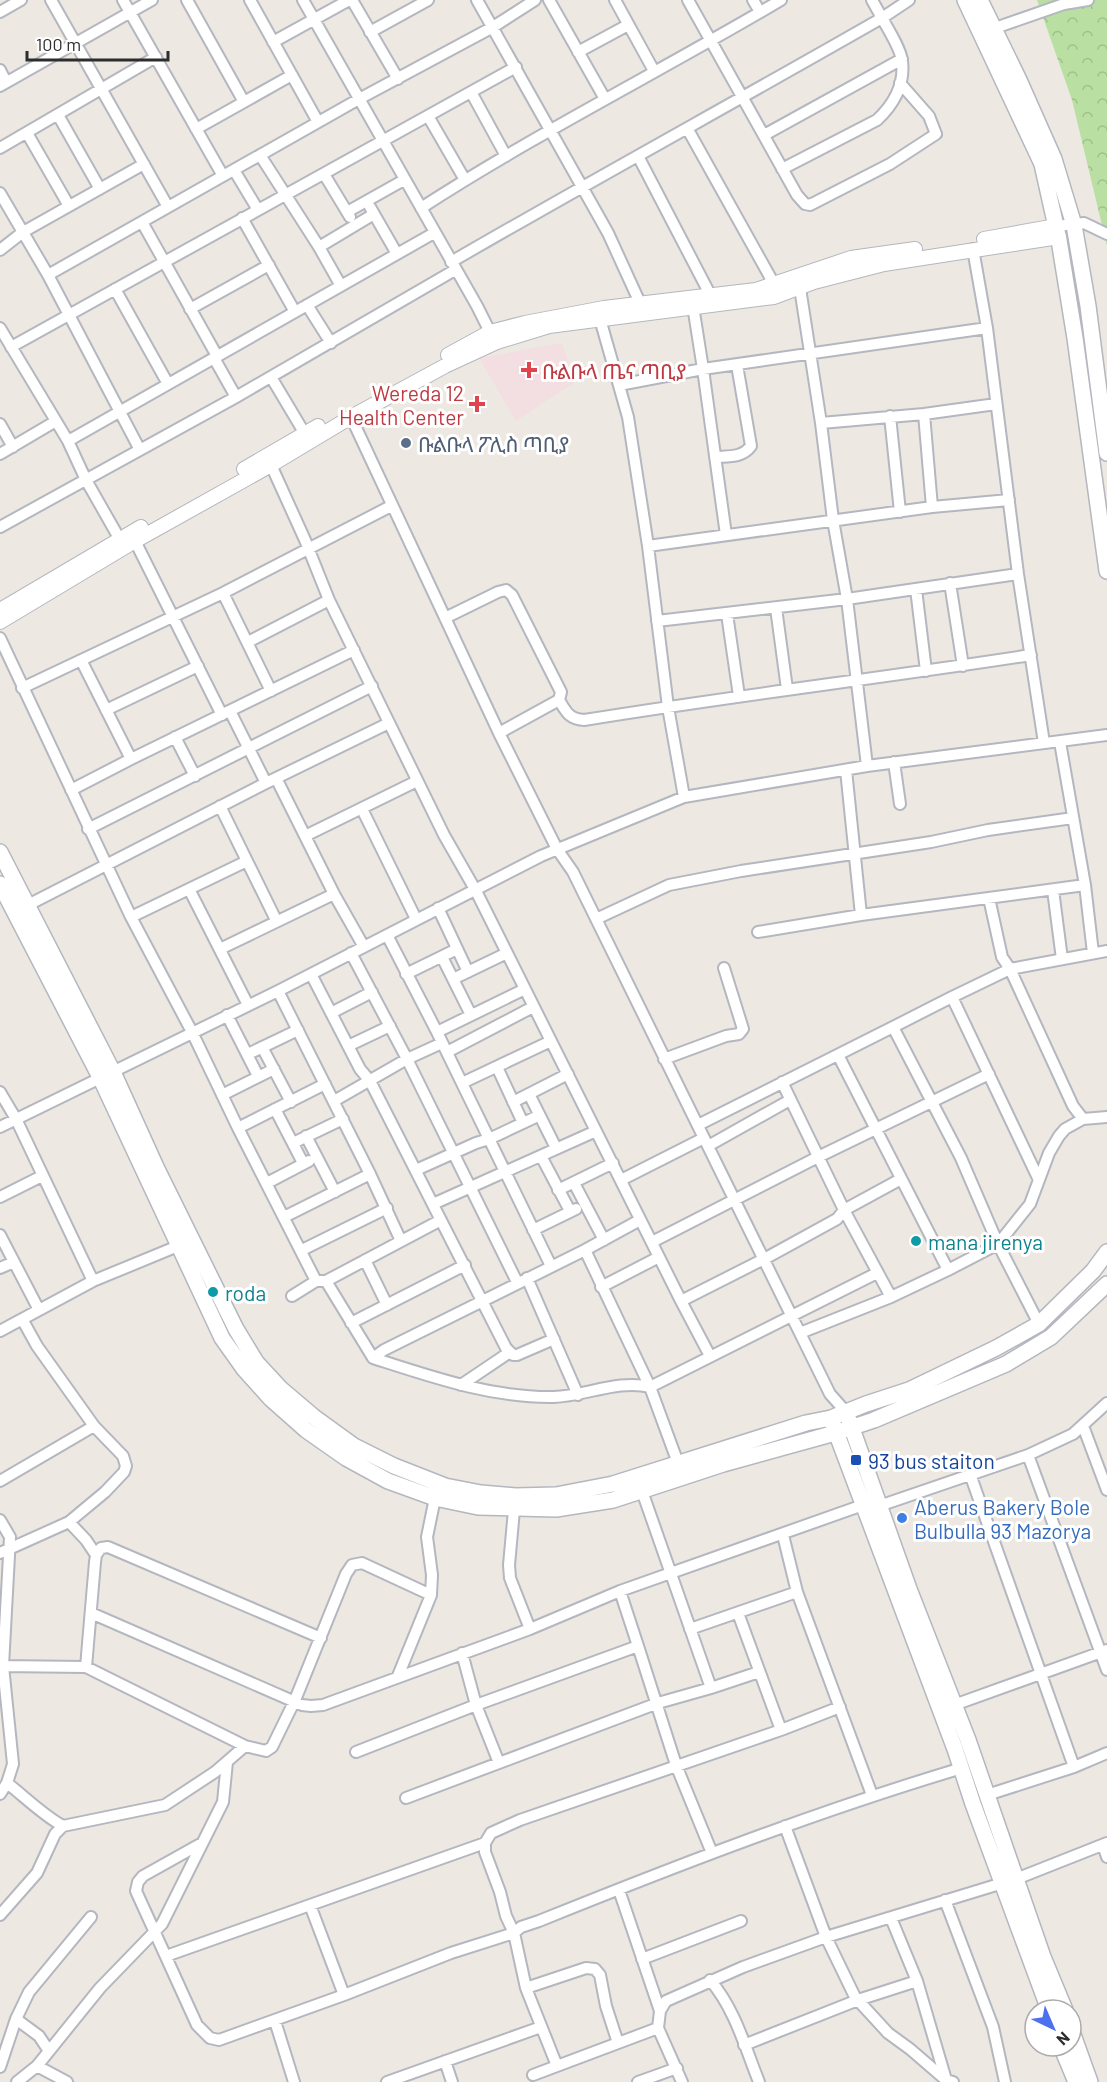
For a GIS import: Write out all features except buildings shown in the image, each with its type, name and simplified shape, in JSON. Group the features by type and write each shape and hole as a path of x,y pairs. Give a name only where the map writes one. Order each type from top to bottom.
{"main road":[{"path":"965,0 1042,164 1057,231 1075,338 1107,571"},
{"path":"980,0 1054,159 1074,225 1105,420 1107,453"},
{"path":"0,852 28,905 107,1075 178,1246 222,1338 244,1369 271,1399 310,1424 394,1466 445,1486 481,1493 516,1496 556,1495 574,1499 614,1500 723,1464 835,1434 1006,1364 1051,1337 1107,1284"},
{"path":"0,884 107,1075 236,1329 256,1362 310,1424 346,1458 388,1481 435,1498 478,1508 556,1509 574,1499 613,1484 838,1415 909,1390 996,1348 1039,1324 1093,1271 1107,1252"},
{"path":"838,1415 852,1428 909,1589 987,1795 1009,1881 1045,1998"},
{"path":"838,1415 835,1434 864,1505 962,1768 1060,1998"},
{"path":"1066,2058 1076,2082"},
{"path":"1081,2058 1090,2082"}],"street":[{"path":"0,12 21,0"},
{"path":"51,0 168,207"},
{"path":"123,0 222,176"},
{"path":"0,70 3,84 152,0"},
{"path":"187,0 244,102"},
{"path":"250,0 318,122"},
{"path":"303,0 477,306 490,333"},
{"path":"273,42 351,0 398,79"},
{"path":"477,0 608,233 640,303"},
{"path":"48,275 359,99 493,27 535,0"},
{"path":"549,0 605,99"},
{"path":"615,0 654,72"},
{"path":"688,0 802,202 810,205 890,164 932,139 936,134 929,116 900,84"},
{"path":"753,0 760,12"},
{"path":"421,208 506,156 781,0"},
{"path":"782,169 878,120 893,103 900,84 902,59 872,0"},
{"path":"0,527 331,343 580,186 743,98 909,0"},
{"path":"995,28 1064,4 1088,0"},
{"path":"370,32 421,2"},
{"path":"578,52 628,25"},
{"path":"0,148 156,57"},
{"path":"764,135 902,59"},
{"path":"11,347 516,67"},
{"path":"196,129 292,75"},
{"path":"471,92 506,156"},
{"path":"58,115 100,189"},
{"path":"428,116 465,180"},
{"path":"687,128 774,284"},
{"path":"27,133 69,206"},
{"path":"260,155 341,286"},
{"path":"638,156 713,299"},
{"path":"0,250 23,232 144,164"},
{"path":"234,170 258,210"},
{"path":"324,174 355,225"},
{"path":"347,212 404,180"},
{"path":"0,194 48,275 140,450"},
{"path":"367,201 397,254"},
{"path":"319,247 374,214"},
{"path":"242,218 295,312"},
{"path":"142,222 236,397"},
{"path":"0,610 119,538 198,496 347,409 490,333 525,322 640,303 774,297 836,275 884,264 973,249 1084,223 1107,234"},
{"path":"0,622 135,541 351,417 445,366 497,342 549,326 693,306 713,299 756,290 852,258 1057,231"},
{"path":"68,441 434,233"},
{"path":"973,249 987,328 1018,574 1044,743"},
{"path":"190,309 269,265"},
{"path":"800,288 833,520 847,599 867,766"},
{"path":"115,289 168,384"},
{"path":"307,305 331,343"},
{"path":"693,306 726,535"},
{"path":"600,319 628,417 648,546 668,707 684,797"},
{"path":"0,328 68,441 86,480 119,538"},
{"path":"619,385 703,369 987,328"},
{"path":"715,457 739,455 751,446 736,364"},
{"path":"271,377 305,434"},
{"path":"821,423 996,405"},
{"path":"924,414 932,507"},
{"path":"890,416 900,512"},
{"path":"351,417 499,733 557,849 573,872 800,1332 838,1415"},
{"path":"0,454 56,421"},
{"path":"0,424 13,447"},
{"path":"271,465 329,600 417,781 476,891 710,1356"},
{"path":"648,546 932,507 1009,500"},
{"path":"22,688 223,593 391,506"},
{"path":"135,541 198,666 305,836 364,947"},
{"path":"657,621 847,599 1018,574"},
{"path":"950,584 963,666"},
{"path":"915,589 926,671"},
{"path":"445,618 498,591 506,590 512,595 561,692 559,700 570,718 584,720 1031,655"},
{"path":"223,593 271,691"},
{"path":"248,642 329,600"},
{"path":"776,608 787,689"},
{"path":"727,614 739,696"},
{"path":"0,638 131,917 192,1032 284,1217 321,1281 374,1358 461,1385 529,1396 578,1395 632,1384 650,1387 877,1273"},
{"path":"71,790 354,650"},
{"path":"81,660 131,759"},
{"path":"106,710 198,666"},
{"path":"88,829 372,686"},
{"path":"499,733 559,700"},
{"path":"28,905 220,806 389,723"},
{"path":"0,1127 278,991 557,849 684,797 894,762 1107,735"},
{"path":"175,737 195,776"},
{"path":"1060,742 1085,885 1093,952"},
{"path":"894,762 900,804"},
{"path":"846,770 861,915"},
{"path":"305,836 417,781"},
{"path":"220,806 276,921"},
{"path":"362,808 416,919"},
{"path":"596,919 669,885 741,871 931,842 988,830 1073,818"},
{"path":"131,917 247,861"},
{"path":"758,932 861,915 1085,885"},
{"path":"189,889 248,1005"},
{"path":"1053,890 1062,959"},
{"path":"220,949 334,894"},
{"path":"989,898 1002,957 1010,969 1073,1106 1083,1119"},
{"path":"438,908 468,972"},
{"path":"387,935 551,1266"},
{"path":"406,974 457,950"},
{"path":"698,1125 1010,969 1107,951"},
{"path":"351,953 408,1059 470,1188 554,1339 578,1395"},
{"path":"453,979 507,953"},
{"path":"442,957 471,1015"},
{"path":"664,1059 718,1039 739,1034 743,1029 724,968"},
{"path":"311,974 360,1069 370,1081 510,1352 517,1355 554,1339"},
{"path":"442,1042 471,1015 525,990"},
{"path":"278,991 387,1208 401,1241"},
{"path":"331,1013 372,992"},
{"path":"952,997 1039,1180"},
{"path":"334,1101 442,1042 533,1007"},
{"path":"227,1015 258,1076"},
{"path":"348,1046 390,1026"},
{"path":"893,1027 961,1158 998,1244 1039,1324"},
{"path":"248,1054 298,1030"},
{"path":"462,1083 551,1041"},
{"path":"262,1047 291,1101"},
{"path":"838,1055 948,1270"},
{"path":"497,1067 523,1123"},
{"path":"222,1095 273,1069"},
{"path":"513,1102 568,1074"},
{"path":"652,1242 818,1157 989,1074"},
{"path":"782,1082 844,1209 891,1297"},
{"path":"238,1128 325,1084"},
{"path":"0,1092 16,1119 93,1281"},
{"path":"529,1094 556,1149"},
{"path":"621,1180 706,1142 790,1100"},
{"path":"275,1109 303,1163"},
{"path":"416,1170 538,1116"},
{"path":"800,1332 891,1297 998,1244 1030,1204 1049,1153 1065,1129 1083,1119 1107,1117"},
{"path":"292,1143 343,1119"},
{"path":"433,1204 596,1131"},
{"path":"306,1136 335,1191"},
{"path":"267,1183 317,1156"},
{"path":"541,1156 570,1212"},
{"path":"558,1190 613,1163"},
{"path":"284,1217 370,1174"},
{"path":"0,1197 42,1176"},
{"path":"681,1301 837,1219 844,1209 901,1179"},
{"path":"574,1183 604,1240"},
{"path":"534,1230 585,1204"},
{"path":"302,1251 387,1208"},
{"path":"292,1296 441,1220"},
{"path":"374,1358 384,1350 585,1250 640,1220"},
{"path":"0,1235 39,1310"},
{"path":"0,1331 93,1281 178,1246"},
{"path":"585,1250 650,1387 678,1463"},
{"path":"601,1287 660,1257"},
{"path":"365,1260 387,1305"},
{"path":"0,1268 14,1262"},
{"path":"351,1323 465,1265"},
{"path":"5,1550 69,1522 105,1492 124,1472 126,1466 123,1456 93,1426 59,1374 37,1346 22,1319"},
{"path":"461,1385 510,1352"},
{"path":"879,1506 1028,1455 1073,1434 1107,1403"},
{"path":"0,1481 93,1426"},
{"path":"1083,1426 1107,1490"},
{"path":"1028,1455 1104,1651 1107,1671"},
{"path":"970,1474 1074,1767"},
{"path":"642,1491 711,1688"},
{"path":"398,1676 431,1595 432,1575 427,1538 435,1498"},
{"path":"91,1613 302,1705 323,1705 530,1629 620,1591 864,1505"},
{"path":"514,1510 510,1578 530,1629"},
{"path":"0,1520 10,1537 5,1550 2,1666 13,1764 7,1783 0,1794"},
{"path":"69,1522 96,1554"},
{"path":"783,1535 797,1592 872,1795"},
{"path":"86,1667 96,1554 101,1548 108,1547 321,1638"},
{"path":"2,1666 86,1667 245,1746 266,1750 272,1747 295,1700 346,1574 352,1565 362,1563 431,1595"},
{"path":"620,1591 658,1703 676,1765 712,1853"},
{"path":"690,1629 797,1592"},
{"path":"738,1613 781,1730"},
{"path":"356,1752 638,1646"},
{"path":"954,1705 1104,1651"},
{"path":"462,1653 476,1705 499,1763"},
{"path":"406,1798 658,1703 759,1672"},
{"path":"556,2066 526,1988 514,1933 506,1916 485,1852 485,1843 491,1833 520,1820 781,1730 840,1707"},
{"path":"0,1915 37,1873 55,1834 63,1826 165,1805 227,1762 245,1746"},
{"path":"987,1795 1074,1767 1107,1753"},
{"path":"17,2082 37,2066 100,1988 162,1924 223,1802 227,1762"},
{"path":"202,1843 143,1876 138,1882 136,1891 197,2025 210,2038 219,2040 345,1995 451,1953 514,1933 530,1923 785,1826 872,1795 962,1768"},
{"path":"7,1783 43,1810 51,1820 63,1826"},
{"path":"785,1826 826,1936 848,1986 858,2001 888,2033 946,2081"},
{"path":"166,1956 485,1843"},
{"path":"682,2082 658,2028 660,2011 666,2001 710,1980 826,1936 1009,1881 1105,1844 1107,1857"},
{"path":"619,1890 660,2011"},
{"path":"945,1900 993,2027 1005,2082"},
{"path":"310,1905 345,1995"},
{"path":"0,2067 16,2019 34,1984 91,1917"},
{"path":"891,1918 917,1981 946,2081"},
{"path":"642,1959 741,1921"},
{"path":"526,1988 586,1968 596,1969 600,1975 606,2006 618,2043"},
{"path":"710,1980 725,1999 759,2082"},
{"path":"744,2045 917,1981"},
{"path":"16,2019 39,2036 49,2051"},
{"path":"275,2021 294,2082"},
{"path":"387,2082 541,2027"},
{"path":"533,2075 658,2028"},
{"path":"445,2061 452,2082"},
{"path":"37,2066 67,2082"},
{"path":"638,2082 677,2067"}],"shaded area":[{"name":"ቡልቡላ ጤና ጣቢያ","path":"562,343 575,382 516,421 479,358"}],"green space":[{"path":"1037,0 1107,0 1107,246 1072,100"}],"place":[{"name":"ቡልቡላ ጤና ጣቢያ","path":"529,370"},
{"name":"Wereda 12 Health Center","path":"477,404"},
{"name":"ቡልቡላ ፖሊስ ጣቢያ","path":"406,443"},
{"name":"mana jirenya","path":"916,1241"},
{"name":"roda","path":"213,1292"},
{"name":"93 bus staiton","path":"856,1460"},
{"name":"Aberus Bakery Bole Bulbulla 93 Mazorya","path":"902,1518"}]}
